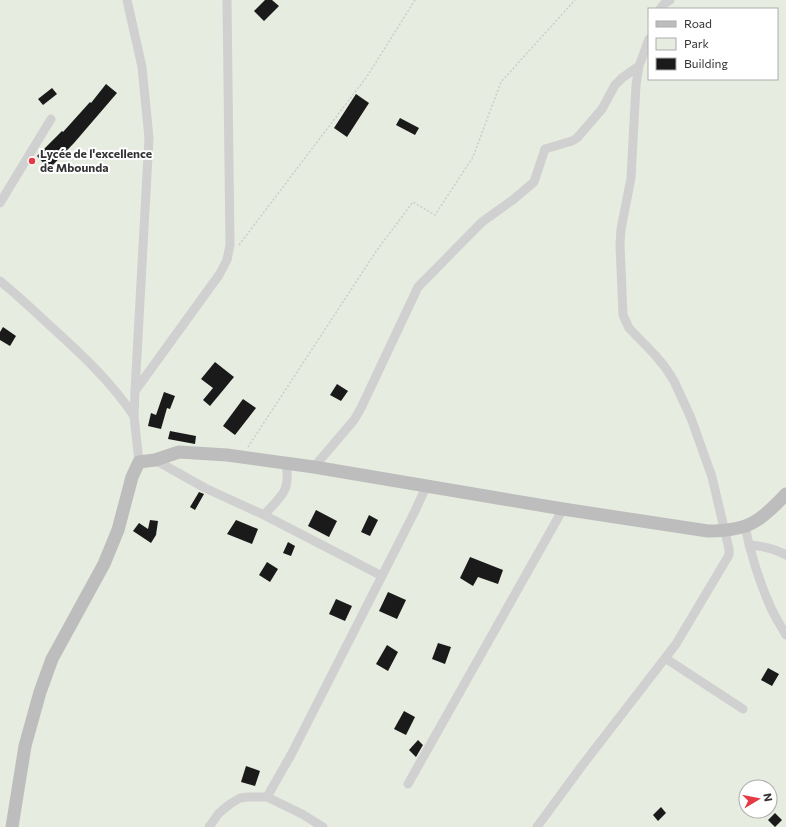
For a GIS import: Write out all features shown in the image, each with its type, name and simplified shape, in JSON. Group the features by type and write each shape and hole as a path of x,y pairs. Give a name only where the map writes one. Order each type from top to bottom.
{"street":[{"path":"12,827 25,746 40,692 52,659 104,564 118,530 132,477 140,462 134,416 149,138 142,67 127,0"},
{"path":"135,392 219,275 227,260 230,245 227,0"},
{"path":"661,8 670,0"},
{"path":"537,827 581,767 676,644 729,555 729,549 712,477 692,418 674,381 665,367 656,355 629,328 623,315 620,245 621,229 631,178 634,101 639,66 648,42"},
{"path":"314,467 354,420 361,408 411,299 418,287 482,222 514,199 534,182 545,149 572,141 577,138 602,109 615,85 639,66"},
{"path":"0,203 50,120"},
{"path":"0,281 69,343 96,370 126,404 134,416"},
{"path":"140,462 154,460 179,452 241,457 314,467 708,531 724,531 745,527 756,522 786,494"},
{"path":"154,460 205,488 382,576"},
{"path":"264,516 284,492 287,485 288,476 286,464"},
{"path":"267,797 292,753 427,485"},
{"path":"408,784 563,508"},
{"path":"745,527 771,609 786,635"},
{"path":"750,545 773,548 786,555"},
{"path":"665,658 744,709"},
{"path":"209,827 219,813 240,798 248,797 267,797 302,814 324,827"}],"path":[{"path":"227,260 368,75 415,0"},
{"path":"241,457 377,250 413,202 435,215 473,157 500,82 575,0"}],"green space":[{"path":"0,0 786,0 786,827 0,827"}],"building":[{"path":"265,0 272,0 279,6 264,21 254,11"},
{"path":"106,84 117,93 74,143 49,169 37,156 62,131 63,132 90,102 91,103"},
{"path":"52,88 57,94 43,105 38,99"},
{"path":"356,94 369,103 347,137 334,128"},
{"path":"400,118 419,128 415,135 396,125"},
{"path":"3,327 16,336 10,346 0,340 0,332"},
{"path":"215,362 234,377 210,406 203,400 213,388 201,379"},
{"path":"337,384 348,391 341,401 330,395"},
{"path":"164,392 175,396 170,409 167,408 161,429 148,426 151,413 156,415"},
{"path":"243,399 256,408 235,435 223,426"},
{"path":"170,431 196,436 195,444 168,439"},
{"path":"199,492 204,494 195,510 190,507"},
{"path":"316,510 337,521 329,537 308,526"},
{"path":"369,515 378,520 370,536 361,532"},
{"path":"150,520 158,521 156,535 151,543 133,531 139,523 148,529"},
{"path":"236,520 258,529 252,544 227,534"},
{"path":"288,542 295,546 291,556 283,553"},
{"path":"470,557 503,570 498,584 478,577 473,586 460,578"},
{"path":"267,562 278,569 270,582 259,575"},
{"path":"388,592 406,600 397,619 379,611"},
{"path":"336,599 352,606 345,621 329,614"},
{"path":"438,643 451,647 445,664 432,659"},
{"path":"387,645 398,652 388,671 376,664"},
{"path":"768,668 779,674 772,686 761,680"},
{"path":"404,711 415,717 406,735 394,729"},
{"path":"418,740 423,745 416,757 409,750"},
{"path":"246,766 260,771 255,786 241,782"},
{"path":"661,807 666,813 658,821 653,815"},
{"path":"778,816 782,820 775,827 768,820 778,819"}],"place":[{"name":"Lycée de l'excellence de Mbounda","path":"32,161"}]}
